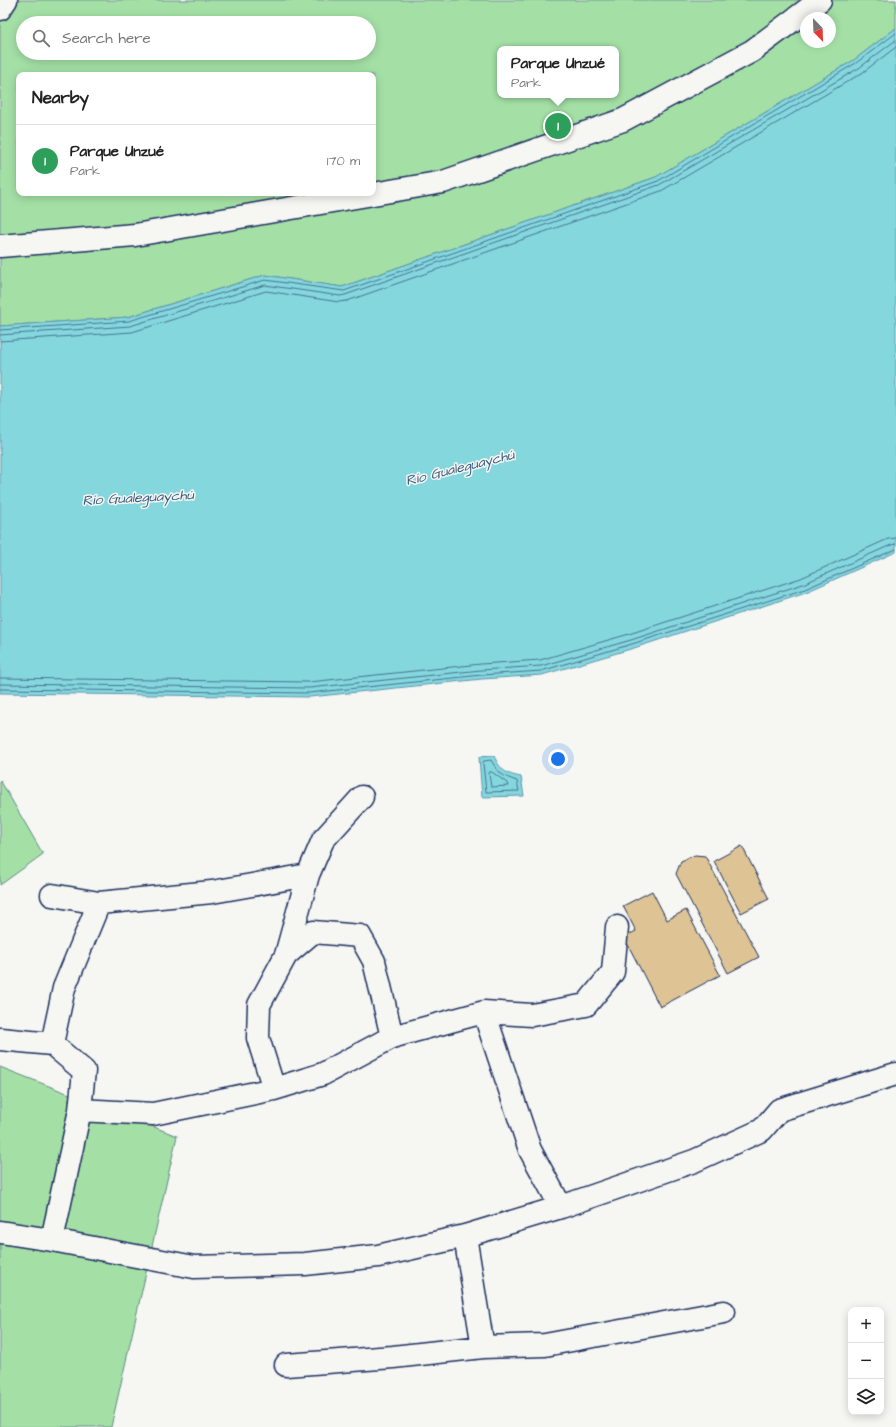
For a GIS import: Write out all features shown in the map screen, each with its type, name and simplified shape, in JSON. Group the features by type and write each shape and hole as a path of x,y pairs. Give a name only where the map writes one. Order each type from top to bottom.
{"street":[{"path":"0,9 6,0"},
{"path":"376,193 443,182 623,120 752,51 820,0"},
{"path":"0,246 134,235 361,196"},
{"path":"274,1089 258,1038 260,1005 286,955 308,875 323,840 362,797"},
{"path":"52,895 99,903 212,892 308,875"},
{"path":"52,1044 64,988 99,903"},
{"path":"80,1110 153,1114 274,1089 323,1074 392,1037 484,1012 532,1015 586,1005 613,972 617,927"},
{"path":"286,955 313,932 360,936 374,961 392,1037"},
{"path":"484,1012 530,1150 561,1207"},
{"path":"0,1039 52,1044 84,1071 80,1110 52,1240"},
{"path":"0,1232 52,1240 194,1267 305,1264 378,1256 465,1236 561,1207 694,1161 762,1130 778,1110 896,1074"},
{"path":"465,1236 483,1347"},
{"path":"286,1366 393,1357 483,1347 545,1345 724,1312"}],"green space":[{"path":"0,0 896,0 896,28 854,60 656,177 342,287 265,275 128,317 0,326"},
{"path":"0,780 43,854 0,885"},
{"path":"0,1067 177,1136 111,1427 0,1427"}],"water":[{"name":"Río Gualeguaychú","path":"896,28 896,552 806,592 634,648 542,675 482,679 310,697 0,693 0,326 128,317 265,275 342,287 656,177 854,60"},
{"path":"494,756 504,771 511,775 521,777 524,796 482,797 479,757"}],"building":[{"path":"742,846 769,899 741,913 714,861"},
{"path":"695,855 705,856 759,957 728,973 676,874 681,861"},
{"path":"652,891 667,920 686,910 720,975 660,1007 624,937 636,931 623,906"}],"place":[{"name":"Parque Unzué","path":"558,126"}]}
